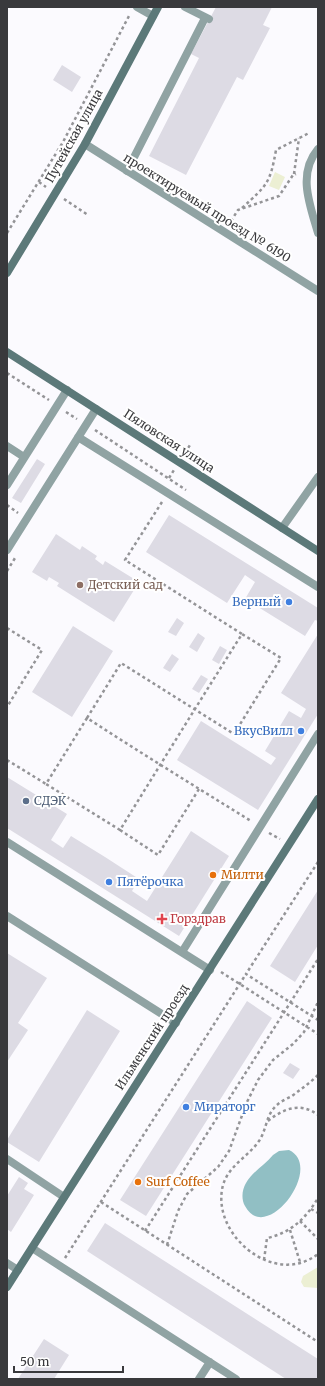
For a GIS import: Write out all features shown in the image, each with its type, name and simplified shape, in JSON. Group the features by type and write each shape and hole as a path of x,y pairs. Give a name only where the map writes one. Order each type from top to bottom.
{"street":[{"path":"137,7 153,16"},
{"name":"Путейская улица","path":"7,273 85,144 158,7"},
{"path":"127,171 207,18 185,7"},
{"name":"проектируемый проезд № 6190","path":"85,144 318,291"},
{"path":"318,149 311,159 306,182 307,194 318,233"},
{"name":"Пяловская улица","path":"7,352 318,551"},
{"path":"7,485 67,390"},
{"path":"7,550 96,408"},
{"path":"78,437 318,587"},
{"path":"7,446 24,457"},
{"path":"282,528 318,476"},
{"path":"182,952 318,734"},
{"name":"Ильменский проезд","path":"7,1287 318,800"},
{"path":"7,842 182,952 211,968"},
{"path":"7,916 176,1023"},
{"path":"7,1159 64,1197"},
{"path":"32,1248 236,1379"},
{"path":"7,1263 18,1270"},
{"path":"199,1379 210,1362"}],"path":[{"path":"7,233 63,142 134,7"},
{"path":"231,221 238,210 266,185 272,174 276,150 309,133"},
{"path":"242,208 280,196 293,175 299,138"},
{"path":"293,175 308,169"},
{"path":"7,373 188,491"},
{"path":"46,784 121,664 234,734 281,658 126,560 175,482"},
{"path":"7,628 42,650 7,707"},
{"path":"120,830 242,634"},
{"path":"87,718 289,845"},
{"path":"7,760 158,855 199,789"},
{"path":"60,1266 318,862"},
{"path":"145,1231 318,959"},
{"path":"211,968 240,984 318,1034"},
{"path":"246,974 318,1020"},
{"path":"167,1245 178,1211 187,1194 218,1167 229,1151 247,1102 258,1080 268,1066 299,1038 307,1027 318,1002"},
{"path":"318,1075 278,1104 271,1112 260,1139 228,1173 224,1183 221,1199 223,1211 233,1233 247,1250 264,1260 279,1264 300,1262 318,1254"},
{"path":"268,1122 282,1111 298,1107 306,1108 318,1115"},
{"path":"264,1260 267,1238 290,1230 311,1209 318,1198"},
{"path":"100,1202 318,1342"},
{"path":"311,1209 318,1213"},
{"path":"300,1221 318,1239"},
{"path":"290,1230 300,1262"}],"green space":[{"path":"275,172 285,177 279,190 269,186"},
{"path":"318,1267 318,1288 304,1287 301,1282 303,1276"}],"water":[{"path":"289,1150 298,1159 300,1172 296,1186 288,1199 278,1210 266,1217 254,1216 245,1206 243,1200 243,1192 246,1183 252,1175 273,1155 279,1151"}],"building":[{"path":"216,7 272,7 263,25 270,28 243,80 237,77 186,175 149,156 199,58 191,54"},
{"path":"62,65 81,77 72,92 53,80"},
{"path":"37,459 45,464 21,503 12,498"},
{"path":"169,515 318,608 318,621 315,620 305,636 245,599 255,582 245,575 227,603 146,552"},
{"path":"56,534 80,550 82,546 97,556 95,559 103,565 105,561 139,582 114,622 57,586 59,583 49,577 47,581 32,572"},
{"path":"177,618 184,623 176,636 168,632"},
{"path":"73,626 113,651 72,717 32,692"},
{"path":"198,633 205,638 197,652 189,647"},
{"path":"318,634 318,714 258,810 177,760 201,721 271,765 276,758 265,751 289,711 301,718 306,709 281,693"},
{"path":"220,646 227,650 219,664 212,660"},
{"path":"172,654 179,659 170,672 163,668"},
{"path":"201,675 208,679 199,693 192,689"},
{"path":"7,777 67,814 51,840 63,848 71,836 105,857 139,879 132,891 147,901 191,831 229,856 179,936 7,828"},
{"path":"318,890 318,945 295,982 270,966"},
{"path":"7,953 47,978 18,1023 28,1030 7,1062"},
{"path":"247,1001 272,1018 146,1216 120,1200"},
{"path":"87,1010 120,1031 39,1162 7,1142 7,1140"},
{"path":"290,1063 300,1069 293,1079 283,1073"},
{"path":"19,1177 28,1183 24,1189 34,1195 11,1232 7,1229 7,1196"},
{"path":"105,1223 318,1359 318,1379 286,1379 87,1251"},
{"path":"44,1339 69,1355 54,1379 18,1379"}],"place":[{"name":"Детский сад","path":"80,585"},
{"name":"Верный","path":"289,602"},
{"name":"ВкусВилл","path":"301,731"},
{"name":"СДЭК","path":"26,801"},
{"name":"Милти","path":"213,875"},
{"name":"Пятёрочка","path":"109,882"},
{"name":"Горздрав","path":"162,919"},
{"name":"Мираторг","path":"186,1107"},
{"name":"Surf Coffee","path":"138,1182"}]}
